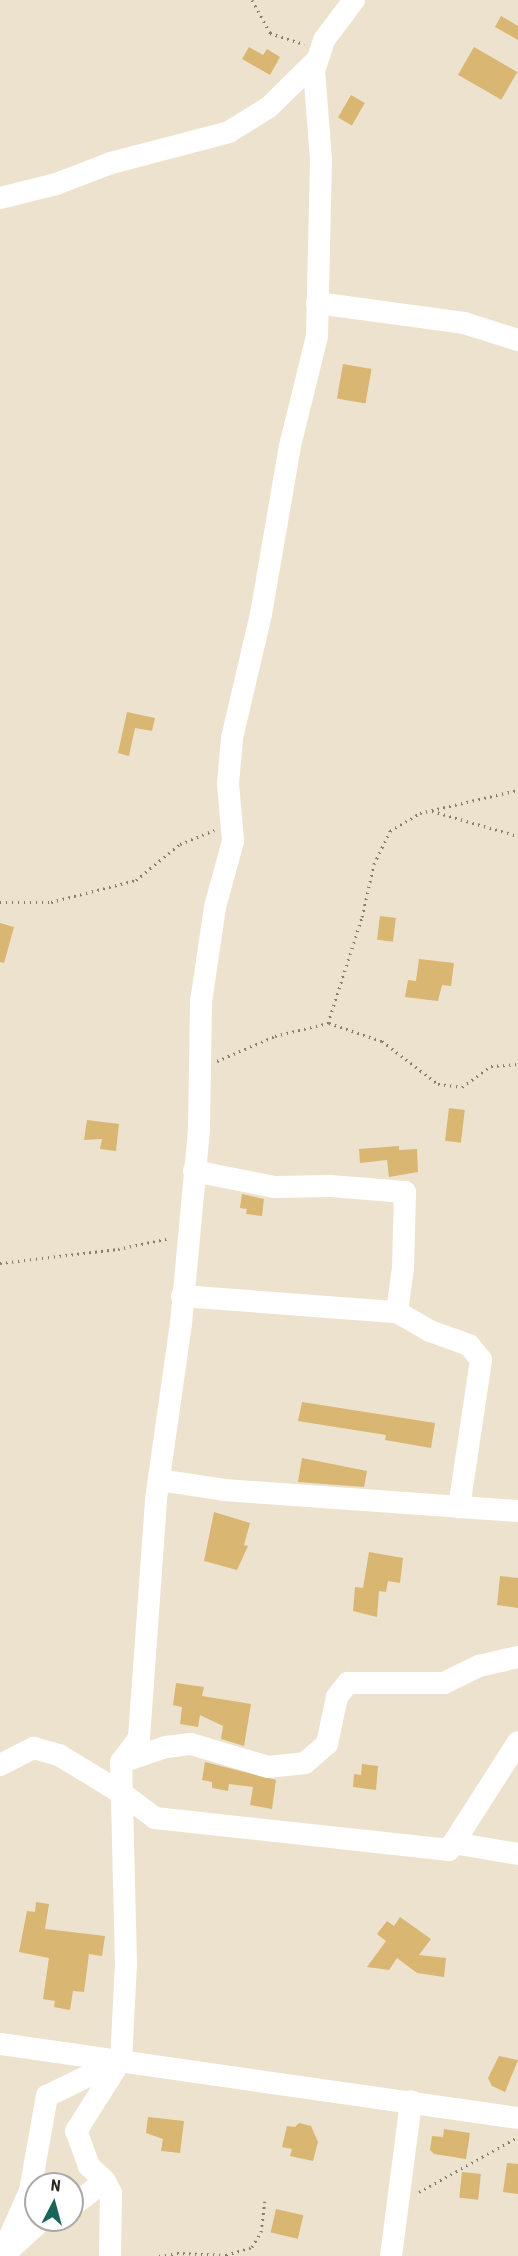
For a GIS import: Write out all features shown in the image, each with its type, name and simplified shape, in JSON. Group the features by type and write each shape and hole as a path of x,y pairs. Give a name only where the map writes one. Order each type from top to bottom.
{"street":[{"path":"0,198 34,192 111,163 230,132 261,114 321,50 354,0"},
{"path":"110,2256 111,2193 105,2181 89,2166 76,2131 121,2060 126,1964 121,1762 140,1738 144,1633 153,1577 159,1480 183,1296 186,1234 194,1171 201,1002 215,907 230,855 234,822 228,784 232,738 261,614 290,446 311,371 317,303 321,200 314,71 321,50"},
{"path":"317,303 464,323 518,340"},
{"path":"194,1171 274,1187 331,1186 405,1192 403,1268 397,1312"},
{"path":"183,1296 397,1312 430,1331 470,1345 481,1360 459,1507"},
{"path":"159,1480 224,1490 518,1511"},
{"path":"121,1762 166,1747 190,1744 268,1767 305,1763 327,1744 337,1697 348,1683 444,1683 479,1666 518,1657"},
{"path":"0,1765 34,1748 76,1764 155,1818 449,1850 518,1742"},
{"path":"453,1843 518,1854"},
{"path":"0,2044 518,2118"},
{"path":"2,2255 30,2191 47,2096 121,2060"},
{"path":"391,2256 411,2101"},
{"path":"84,2197 105,2181"},
{"path":"2,2255 28,2232"}],"path":[{"path":"252,0 270,33 321,50"},
{"path":"328,1023 362,917 379,847 390,831 405,820 430,810 518,790"},
{"path":"430,810 518,836"},
{"path":"0,902 51,902 136,880 180,844 234,822"},
{"path":"200,1069 254,1044 328,1023 382,1041 438,1084 462,1087 491,1066 518,1064"},
{"path":"0,1263 118,1249 186,1234"},
{"path":"399,2203 518,2137"},
{"path":"159,2256 177,2253 226,2255 252,2247 261,2232 265,2201"}],"building":[{"path":"501,16 518,26 518,40 495,27"},
{"path":"249,47 263,55 267,49 280,57 270,75 242,59"},
{"path":"474,47 517,72 501,100 458,75"},
{"path":"351,95 365,103 352,126 338,118"},
{"path":"343,364 372,369 365,404 337,398"},
{"path":"127,712 155,718 152,731 135,728 129,756 118,753"},
{"path":"380,916 396,918 393,942 377,940"},
{"path":"0,923 14,927 4,963 0,962"},
{"path":"419,959 454,963 451,986 442,985 438,1001 405,997 408,980 416,981"},
{"path":"449,1108 465,1110 461,1143 445,1141"},
{"path":"87,1120 119,1124 116,1151 100,1149 102,1139 84,1140"},
{"path":"399,1146 399,1150 417,1149 418,1172 389,1177 387,1160 360,1163 359,1149"},
{"path":"242,1194 264,1199 262,1216 246,1214 247,1209 240,1208"},
{"path":"302,1402 435,1423 431,1448 385,1440 386,1435 298,1421"},
{"path":"302,1458 367,1471 364,1487 298,1482"},
{"path":"214,1512 250,1523 244,1545 248,1546 237,1570 204,1561"},
{"path":"369,1552 403,1558 400,1583 388,1581 386,1592 379,1591 377,1617 353,1611 355,1587 363,1588"},
{"path":"500,1576 518,1578 518,1608 497,1605"},
{"path":"176,1683 204,1687 202,1696 251,1704 244,1746 221,1739 223,1726 200,1715 198,1727 180,1724 182,1707 173,1705"},
{"path":"205,1762 276,1780 272,1809 250,1805 253,1787 229,1784 228,1791 212,1788 212,1782 202,1780"},
{"path":"362,1764 378,1766 376,1790 353,1787 354,1774 361,1775"},
{"path":"36,1902 49,1904 45,1929 105,1936 102,1956 89,1954 84,1992 73,1991 70,2010 54,2007 55,2001 43,1999 49,1958 19,1952 27,1911 35,1912"},
{"path":"400,1917 431,1939 419,1955 446,1958 444,1977 417,1973 397,1958 389,1970 367,1967 386,1941 377,1934 387,1921 394,1926"},
{"path":"499,2056 518,2060 505,2092 492,2086 488,2078"},
{"path":"148,2117 184,2121 180,2153 161,2151 163,2139 146,2133"},
{"path":"299,2123 311,2126 318,2142 313,2161 290,2156 292,2149 282,2147 287,2126 295,2127"},
{"path":"444,2129 470,2133 466,2159 434,2154 430,2150 432,2136 443,2137"},
{"path":"507,2163 518,2164 518,2194 503,2192"},
{"path":"462,2172 481,2174 478,2200 459,2198"},
{"path":"276,2209 303,2215 298,2239 271,2232"}]}
